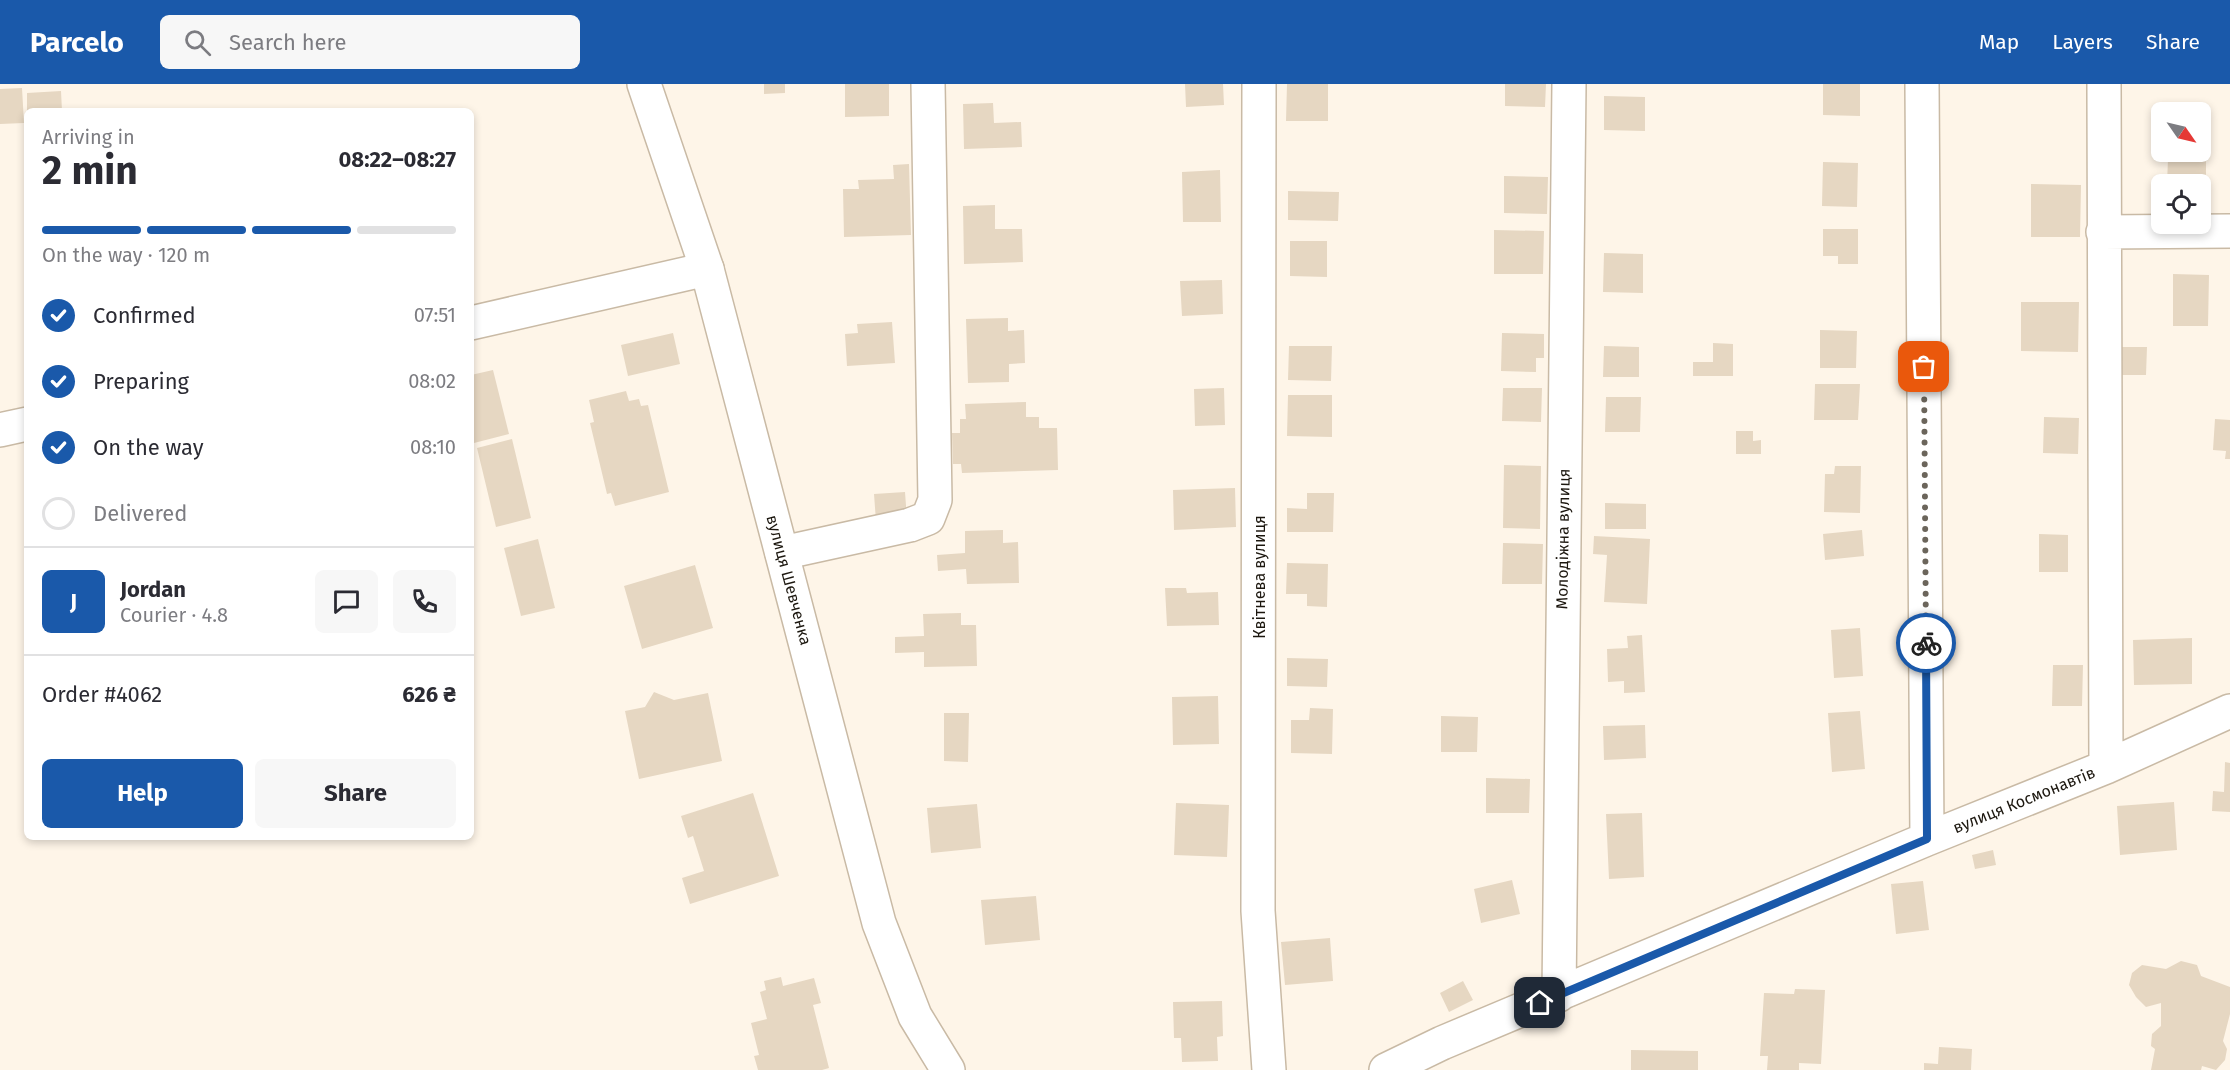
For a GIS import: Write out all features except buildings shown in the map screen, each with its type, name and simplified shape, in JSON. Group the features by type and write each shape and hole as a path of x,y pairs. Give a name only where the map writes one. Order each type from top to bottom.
{"street":[{"name":"вулиця Шевченка","path":"644,84 707,269 879,923 915,1016 948,1070"},
{"path":"782,553 910,525 928,518 934,500 928,84"},
{"name":"Квітнева вулиця","path":"1259,84 1258,911 1269,1070"},
{"name":"Молодіжна вулиця","path":"1559,995 1569,84"},
{"path":"1922,84 1927,839"},
{"path":"2104,84 2106,767"},
{"path":"2103,232 2230,231"},
{"path":"474,322 707,269"},
{"path":"0,430 24,425"},
{"name":"вулиця Космонавтів","path":"1386,1070 1439,1056 1559,995 1927,839 2106,767 2230,711"}],"way so far":[{"path":"1924,367 1926,643"}],"route":[{"path":"1540,1003 1927,839 1926,643"}]}
